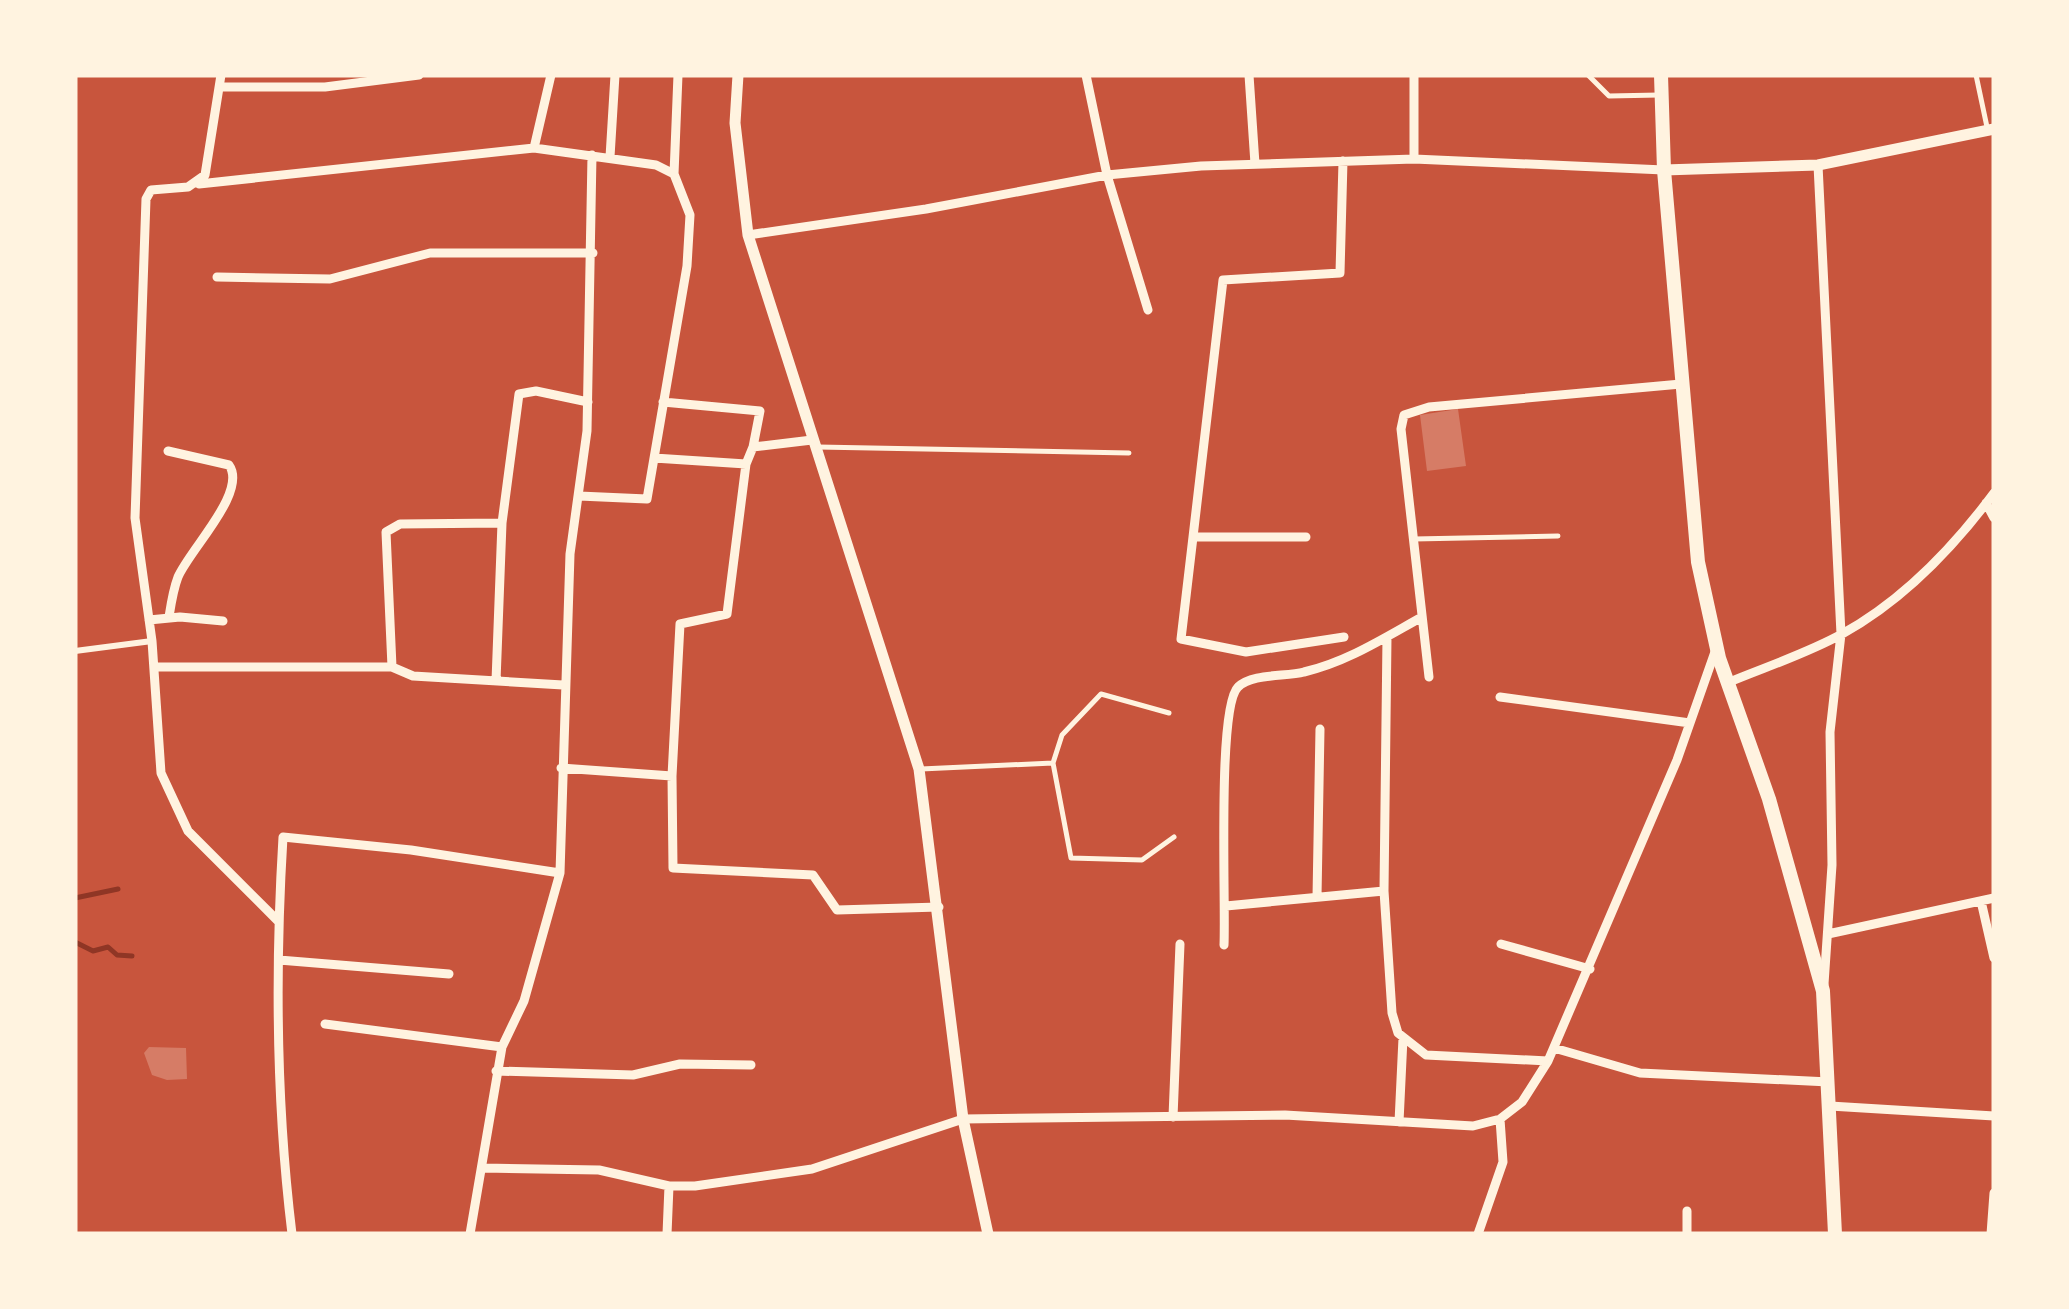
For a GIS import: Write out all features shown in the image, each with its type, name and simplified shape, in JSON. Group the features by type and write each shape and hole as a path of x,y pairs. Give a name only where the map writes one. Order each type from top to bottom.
{"main road":[{"path":"1661,75 1664,170 1698,562 1716,647 1769,798 1823,991 1835,1234"}],"street":[{"path":"199,184 208,165 221,75"},
{"path":"324,75 324,87"},
{"path":"220,88 324,87 420,75"},
{"path":"534,148 550,75"},
{"path":"610,158 615,75"},
{"path":"674,174 678,75"},
{"path":"738,75 735,123 748,235 919,769 939,907 962,1119 988,1234"},
{"path":"1086,75 1107,175 1148,310"},
{"path":"1249,75 1255,164"},
{"path":"1414,75 1414,160"},
{"path":"748,235 926,209 1107,175 1255,164 1414,160 1664,170 1818,166 1991,130"},
{"path":"278,921 188,831 161,772 155,667 135,518 146,198 151,190 534,148 656,165 674,174 686,193 690,215 686,266 648,499 579,496"},
{"path":"470,1234 496,1070 502,1047 524,1001 560,873 570,554 588,402 592,154"},
{"path":"1343,161 1340,272 1223,280 1181,639 1246,652 1344,637"},
{"path":"1818,166 1841,634 1830,732 1828,934 1823,991"},
{"path":"217,277 330,279 430,253 592,253"},
{"path":"1429,678 1402,429 1404,415 1415,408 1681,384"},
{"path":"496,681 502,524 518,394 536,391 588,402"},
{"path":"663,402 760,411 746,464 727,614 680,624 672,776 672,868 813,876 837,910 939,907"},
{"path":"753,447 813,443"},
{"path":"168,451 220,461 234,471 235,481 229,500 178,578 169,617"},
{"path":"654,458 746,464"},
{"path":"1728,683 1841,634 1907,588 1994,493"},
{"path":"1986,503 1994,518"},
{"path":"392,667 386,532 400,524 502,524"},
{"path":"1192,537 1306,537"},
{"path":"1224,945 1225,737 1230,700 1237,688 1248,680 1327,666 1422,617"},
{"path":"149,620 223,620"},
{"path":"1386,637 1384,890 1392,1013 1402,1038 1399,1122"},
{"path":"75,651 152,641"},
{"path":"483,1168 599,1170 670,1186 788,1174 962,1119 1284,1115 1473,1126 1500,1119 1522,1102 1554,1048 1690,723 1716,647"},
{"path":"155,667 392,667 413,676 564,685"},
{"path":"1500,697 1690,723"},
{"path":"1317,897 1320,729"},
{"path":"561,768 672,776"},
{"path":"292,1234 279,1119 278,921 283,837 412,850 560,873"},
{"path":"1226,906 1384,890"},
{"path":"1828,934 1994,898"},
{"path":"1982,901 1994,958"},
{"path":"1173,1117 1180,944"},
{"path":"1501,944 1590,969"},
{"path":"279,960 449,974"},
{"path":"325,1024 502,1047"},
{"path":"1402,1038 1426,1055 1548,1061"},
{"path":"1554,1048 1640,1074 1829,1082"},
{"path":"496,1070 633,1075 680,1064 751,1064"},
{"path":"1830,1106 1994,1116"},
{"path":"1478,1234 1503,1162 1500,1119"},
{"path":"667,1234 670,1186"},
{"path":"1991,1234 1994,1193"},
{"path":"1687,1211 1687,1234"}],"lane":[{"path":"1588,75 1609,96 1659,95"},
{"path":"1976,75 1991,130"},
{"path":"813,443 1129,452"},
{"path":"1414,539 1558,536"},
{"path":"1169,713 1100,694 1062,736 1053,763 1071,858 1142,860 1174,837"},
{"path":"919,769 1053,763"}],"building":[{"path":"1458,409 1466,466 1427,471 1420,415"},
{"path":"149,1047 186,1048 187,1079 167,1080 152,1075 144,1053"}],"waterway":[{"path":"75,898 118,889"},
{"path":"75,942 93,951 108,947 117,955 132,956"}]}
